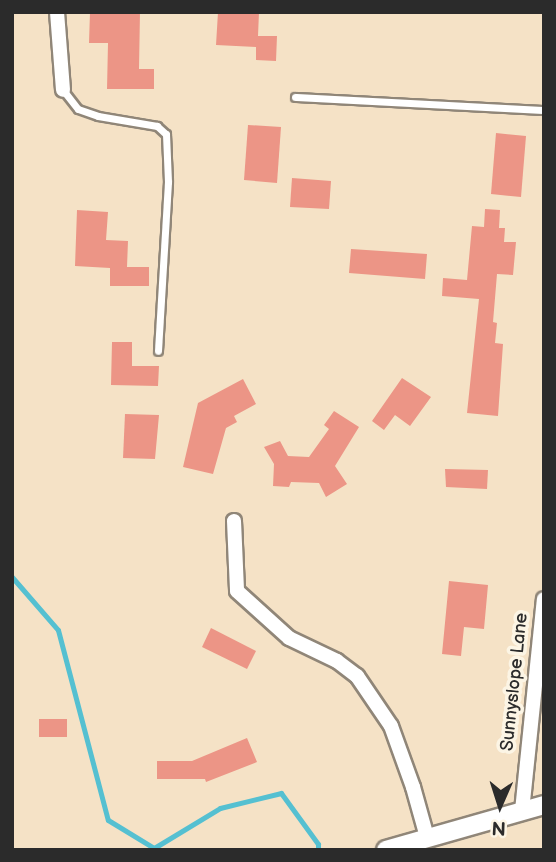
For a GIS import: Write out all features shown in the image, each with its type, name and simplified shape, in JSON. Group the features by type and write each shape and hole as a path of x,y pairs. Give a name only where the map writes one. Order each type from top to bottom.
{"street":[{"path":"57,12 63,90"},
{"path":"234,522 237,591 289,638 337,661 357,676 391,726 413,787 427,837"},
{"name":"Sunnyslope Lane","path":"522,811 544,598"},
{"path":"386,850 544,806"}],"lane":[{"path":"63,90 78,108 97,116 158,126 166,134 168,182 158,351"},
{"path":"295,97 544,110"}],"building":[{"path":"90,12 140,12 139,69 154,69 154,89 107,89 108,43 89,43"},
{"path":"218,12 259,12 258,36 277,36 276,61 256,60 256,47 216,45"},
{"path":"248,125 281,127 277,183 244,180"},
{"path":"496,133 526,136 521,197 491,194"},
{"path":"292,178 331,181 329,209 290,207"},
{"path":"485,209 500,210 499,228 505,228 504,242 516,242 513,275 497,274 493,322 497,323 495,343 503,344 498,416 467,413 479,299 442,296 443,278 467,280 472,226 484,227"},
{"path":"77,210 108,212 106,240 128,241 127,267 149,267 149,286 110,286 110,268 75,266"},
{"path":"351,249 427,254 425,279 349,273"},
{"path":"112,342 132,342 132,366 159,366 158,386 111,385"},
{"path":"402,378 431,397 410,426 395,415 384,430 372,421"},
{"path":"243,379 256,404 234,416 237,422 226,428 213,474 183,467 198,403"},
{"path":"334,411 359,427 335,466 347,484 326,497 319,483 291,482 289,487 273,486 274,464 264,447 280,441 288,456 309,457 329,429 324,425"},
{"path":"125,414 159,415 155,459 123,458"},
{"path":"445,469 488,470 487,489 446,487"},
{"path":"449,581 488,585 484,629 464,627 461,656 442,654"},
{"path":"211,628 256,651 247,669 202,647"},
{"path":"39,719 67,719 67,737 39,737"},
{"path":"247,738 257,762 206,782 205,779 157,779 157,761 192,761"}],"waterway":[{"path":"12,577 58,630 108,820 154,848 220,808 281,793 318,844 318,850"}]}
